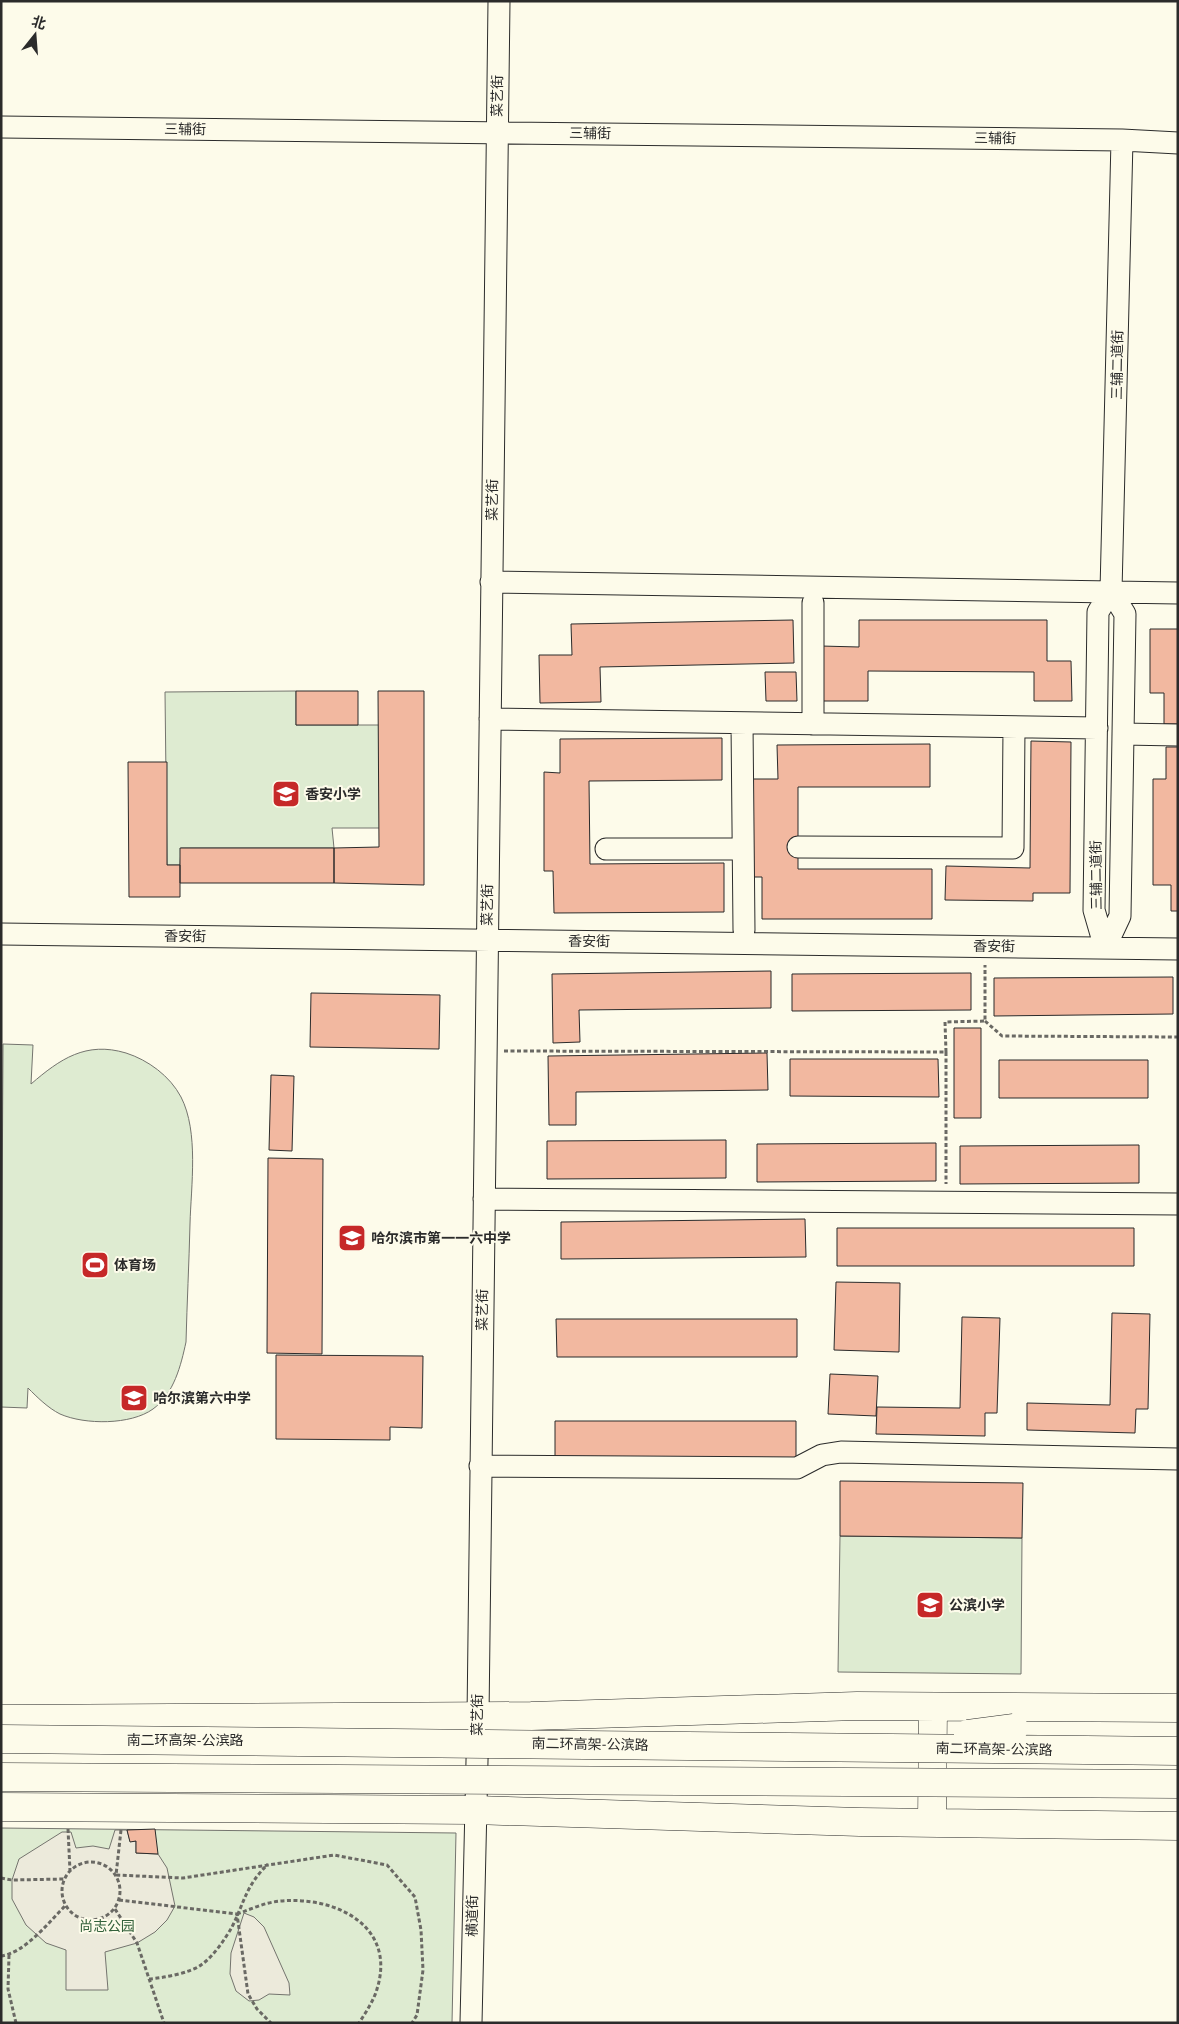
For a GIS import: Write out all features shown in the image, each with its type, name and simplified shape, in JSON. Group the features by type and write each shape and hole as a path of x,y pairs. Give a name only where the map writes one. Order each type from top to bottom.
{"highway":[{"path":"1,1719 478,1717 857,1706 1178,1708"},
{"path":"932,1823 933,1706"},
{"path":"858,1747 1178,1708"},
{"name":"南二环高架-公滨路","path":"1,1739 1178,1750"},
{"path":"1,1777 531,1782 1178,1784"},
{"path":"531,1782 860,1822"},
{"path":"1,1807 474,1810 860,1822 1178,1826"}],"street":[{"name":"菜艺街","path":"474,1810 478,1717 498,1"},
{"name":"三辅街","path":"1,127 1122,140 1178,143"},
{"name":"三辅二道街","path":"1105,948 1094,910 1098,612 1111,591 1122,140"},
{"path":"491,582 1178,593"},
{"name":"三辅二道街","path":"1105,948 1120,916 1125,614 1111,591"},
{"path":"813,603 813,724"},
{"path":"490,719 1097,728"},
{"path":"742,723 744,930"},
{"path":"798,847 1012,848 1014,728"},
{"path":"1123,734 1178,735"},
{"path":"606,849 743,849"},
{"name":"香安街","path":"1,934 1178,949"},
{"path":"484,1199 1178,1204"},
{"path":"480,1466 797,1468 822,1455 840,1452 1178,1459"},
{"name":"横道街","path":"471,2023 474,1810"}],"path":[{"path":"985,1021 986,946"},
{"path":"947,1203 946,1052 944,1022 985,1021 1002,1036 1178,1037"},
{"path":"486,1051 946,1052"},
{"path":"68,1828 70,1871"},
{"path":"121,1829 116,1875 121,1891 115,1909 108,1915 90,1920 72,1913 66,1905 62,1887 70,1871 85,1862 102,1864 116,1875 183,1878 334,1855 387,1864 415,1897 423,1970 416,2015 412,2023"},
{"path":"150,1979 161,1978 201,1966 221,1944 233,1925 246,1892 268,1864"},
{"path":"1,1878 12,1880 65,1879"},
{"path":"119,1900 237,1914 280,1901 308,1901 342,1910 365,1926 379,1947 380,1963 377,1988 359,2023"},
{"path":"1,1956 8,1956 24,1947 66,1905"},
{"path":"115,1909 138,1942 164,2023"},
{"path":"237,1914 248,1994 256,2008 271,2023"},
{"path":"8,1956 8,1989 16,2023"}],"green space":[{"path":"296,691 296,725 379,725 380,828 332,828 334,848 181,848 180,865 167,865 165,692"},
{"name":"体育场","path":"3,1044 33,1045 31,1084 63,1060 86,1051 98,1049 126,1053 150,1064 165,1076 176,1089 187,1111 193,1159 186,1342 176,1379 160,1403 144,1414 120,1421 108,1422 70,1418 51,1409 28,1388 27,1408 1,1407"},
{"name":"公滨小学","path":"840,1536 1022,1538 1021,1674 838,1672"},
{"name":"尚志公园","path":"1,1828 456,1833 452,2023 1,2023"}],"shaded area":[{"path":"115,1830 127,1830 130,1841 136,1841 136,1853 158,1854 167,1868 175,1906 167,1920 155,1932 137,1943 105,1952 108,1990 66,1990 66,1950 46,1943 26,1925 12,1899 12,1880 19,1859 62,1832 71,1832 76,1848 93,1846 109,1849"},
{"path":"244,1913 254,1917 264,1927 289,1983 290,1995 269,1994 259,2000 249,2001 236,1991 230,1974 231,1953"}],"building":[{"path":"793,620 794,663 600,667 601,702 540,703 539,655 572,655 571,624"},
{"path":"859,620 1047,620 1047,661 1071,661 1072,701 1034,701 1034,672 868,671 868,701 821,701 821,646 859,647"},
{"path":"1150,629 1178,629 1178,724 1164,724 1164,693 1150,693"},
{"path":"765,672 796,672 797,701 766,701"},
{"path":"296,691 358,691 358,725 296,725"},
{"path":"378,691 424,691 424,885 334,883 334,848 379,847"},
{"path":"722,738 722,780 589,781 590,864 724,863 724,912 554,913 553,871 544,871 544,772 560,773 560,739"},
{"path":"1031,741 1071,742 1070,893 1033,893 1033,901 945,900 946,866 1030,868"},
{"path":"930,744 930,787 798,787 798,869 932,869 932,919 762,919 762,877 752,877 752,779 778,779 777,745"},
{"path":"1166,747 1178,747 1178,911 1171,911 1171,885 1153,885 1153,779 1166,779"},
{"path":"128,762 167,762 167,865 180,865 180,897 129,897"},
{"path":"180,848 334,848 334,883 180,883"},
{"path":"771,971 771,1008 579,1010 580,1042 553,1043 552,974"},
{"path":"971,973 971,1010 792,1011 792,974"},
{"path":"1173,977 1173,1014 994,1016 994,978"},
{"path":"311,993 440,995 439,1049 310,1047"},
{"path":"954,1028 981,1028 981,1118 954,1118"},
{"path":"767,1053 768,1090 576,1092 576,1125 549,1125 548,1056"},
{"path":"790,1059 938,1059 939,1097 790,1096"},
{"path":"999,1060 1148,1060 1148,1098 999,1098"},
{"path":"271,1075 294,1076 292,1151 269,1150"},
{"path":"726,1140 726,1178 547,1179 547,1141"},
{"path":"936,1143 936,1181 757,1182 757,1144"},
{"path":"1139,1145 1139,1183 960,1184 960,1146"},
{"path":"268,1158 323,1159 322,1354 267,1353"},
{"path":"805,1219 806,1257 561,1259 561,1222"},
{"path":"837,1228 1134,1228 1134,1266 837,1266"},
{"path":"836,1282 900,1283 899,1352 834,1350"},
{"path":"1112,1313 1150,1314 1148,1409 1136,1409 1135,1433 1027,1430 1027,1403 1110,1405"},
{"path":"962,1317 1000,1318 997,1413 985,1413 985,1436 876,1434 877,1407 960,1408"},
{"path":"556,1319 797,1319 797,1357 557,1357"},
{"path":"276,1355 423,1356 422,1428 390,1427 390,1440 276,1439"},
{"path":"830,1374 878,1376 876,1416 828,1414"},
{"path":"555,1421 796,1421 796,1459 555,1459"},
{"path":"840,1481 1023,1483 1022,1538 840,1536"},
{"path":"155,1829 158,1854 136,1853 136,1841 130,1842 127,1830"}],"place":[{"name":"香安小学","path":"286,794"},
{"name":"哈尔滨市第一一六中学","path":"352,1238"},
{"name":"体育场","path":"95,1265"},
{"name":"哈尔滨第六中学","path":"134,1398"},
{"name":"公滨小学","path":"930,1605"}]}
